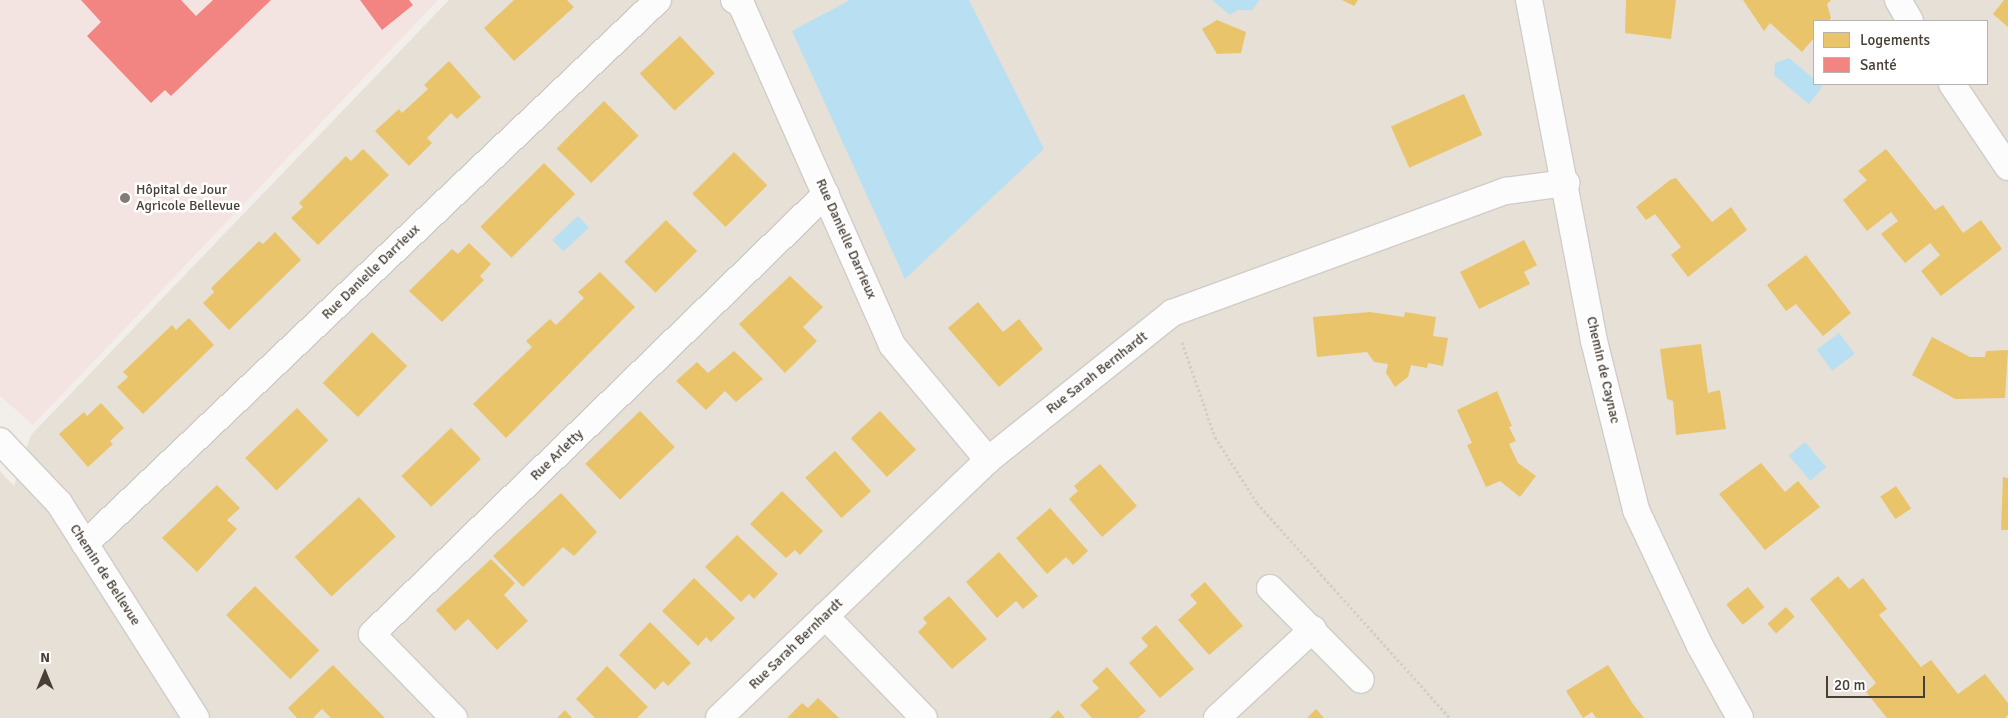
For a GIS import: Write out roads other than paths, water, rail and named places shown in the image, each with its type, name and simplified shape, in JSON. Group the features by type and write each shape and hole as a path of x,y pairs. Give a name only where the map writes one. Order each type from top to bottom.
{"street":[{"name":"Rue Danielle Darrieux","path":"85,544 658,0"},
{"name":"Rue Danielle Darrieux","path":"734,0 741,4 892,345 988,460"},
{"name":"Chemin de Caynac","path":"1529,0 1566,183 1594,341 1636,510 1700,646 1740,718"},
{"path":"1898,0 1909,20"},
{"path":"1953,85 2008,167"},
{"name":"Rue Sarah Bernhardt","path":"719,718 988,460 1172,313 1506,192 1566,183"},
{"name":"Rue Arletty","path":"454,718 372,634 826,194"},
{"name":"Chemin de Bellevue","path":"0,442 59,503 196,718"},
{"path":"1270,588 1362,680"},
{"path":"825,616 924,718"},
{"path":"1217,718 1313,630"}],"water":[{"path":"850,0 969,0 1044,149 905,279 792,31"},
{"path":"1212,0 1259,1 1252,10 1238,10 1230,15"},
{"path":"1789,58 1813,78 1813,85 1823,86 1809,104 1774,75 1775,63"},
{"path":"578,216 589,228 563,252 552,240"},
{"path":"1839,333 1855,354 1832,371 1817,350"},
{"path":"1805,442 1826,467 1810,481 1789,455"}],"place":[{"name":"Hôpital de Jour Agricole Bellevue","path":"125,198"}]}
